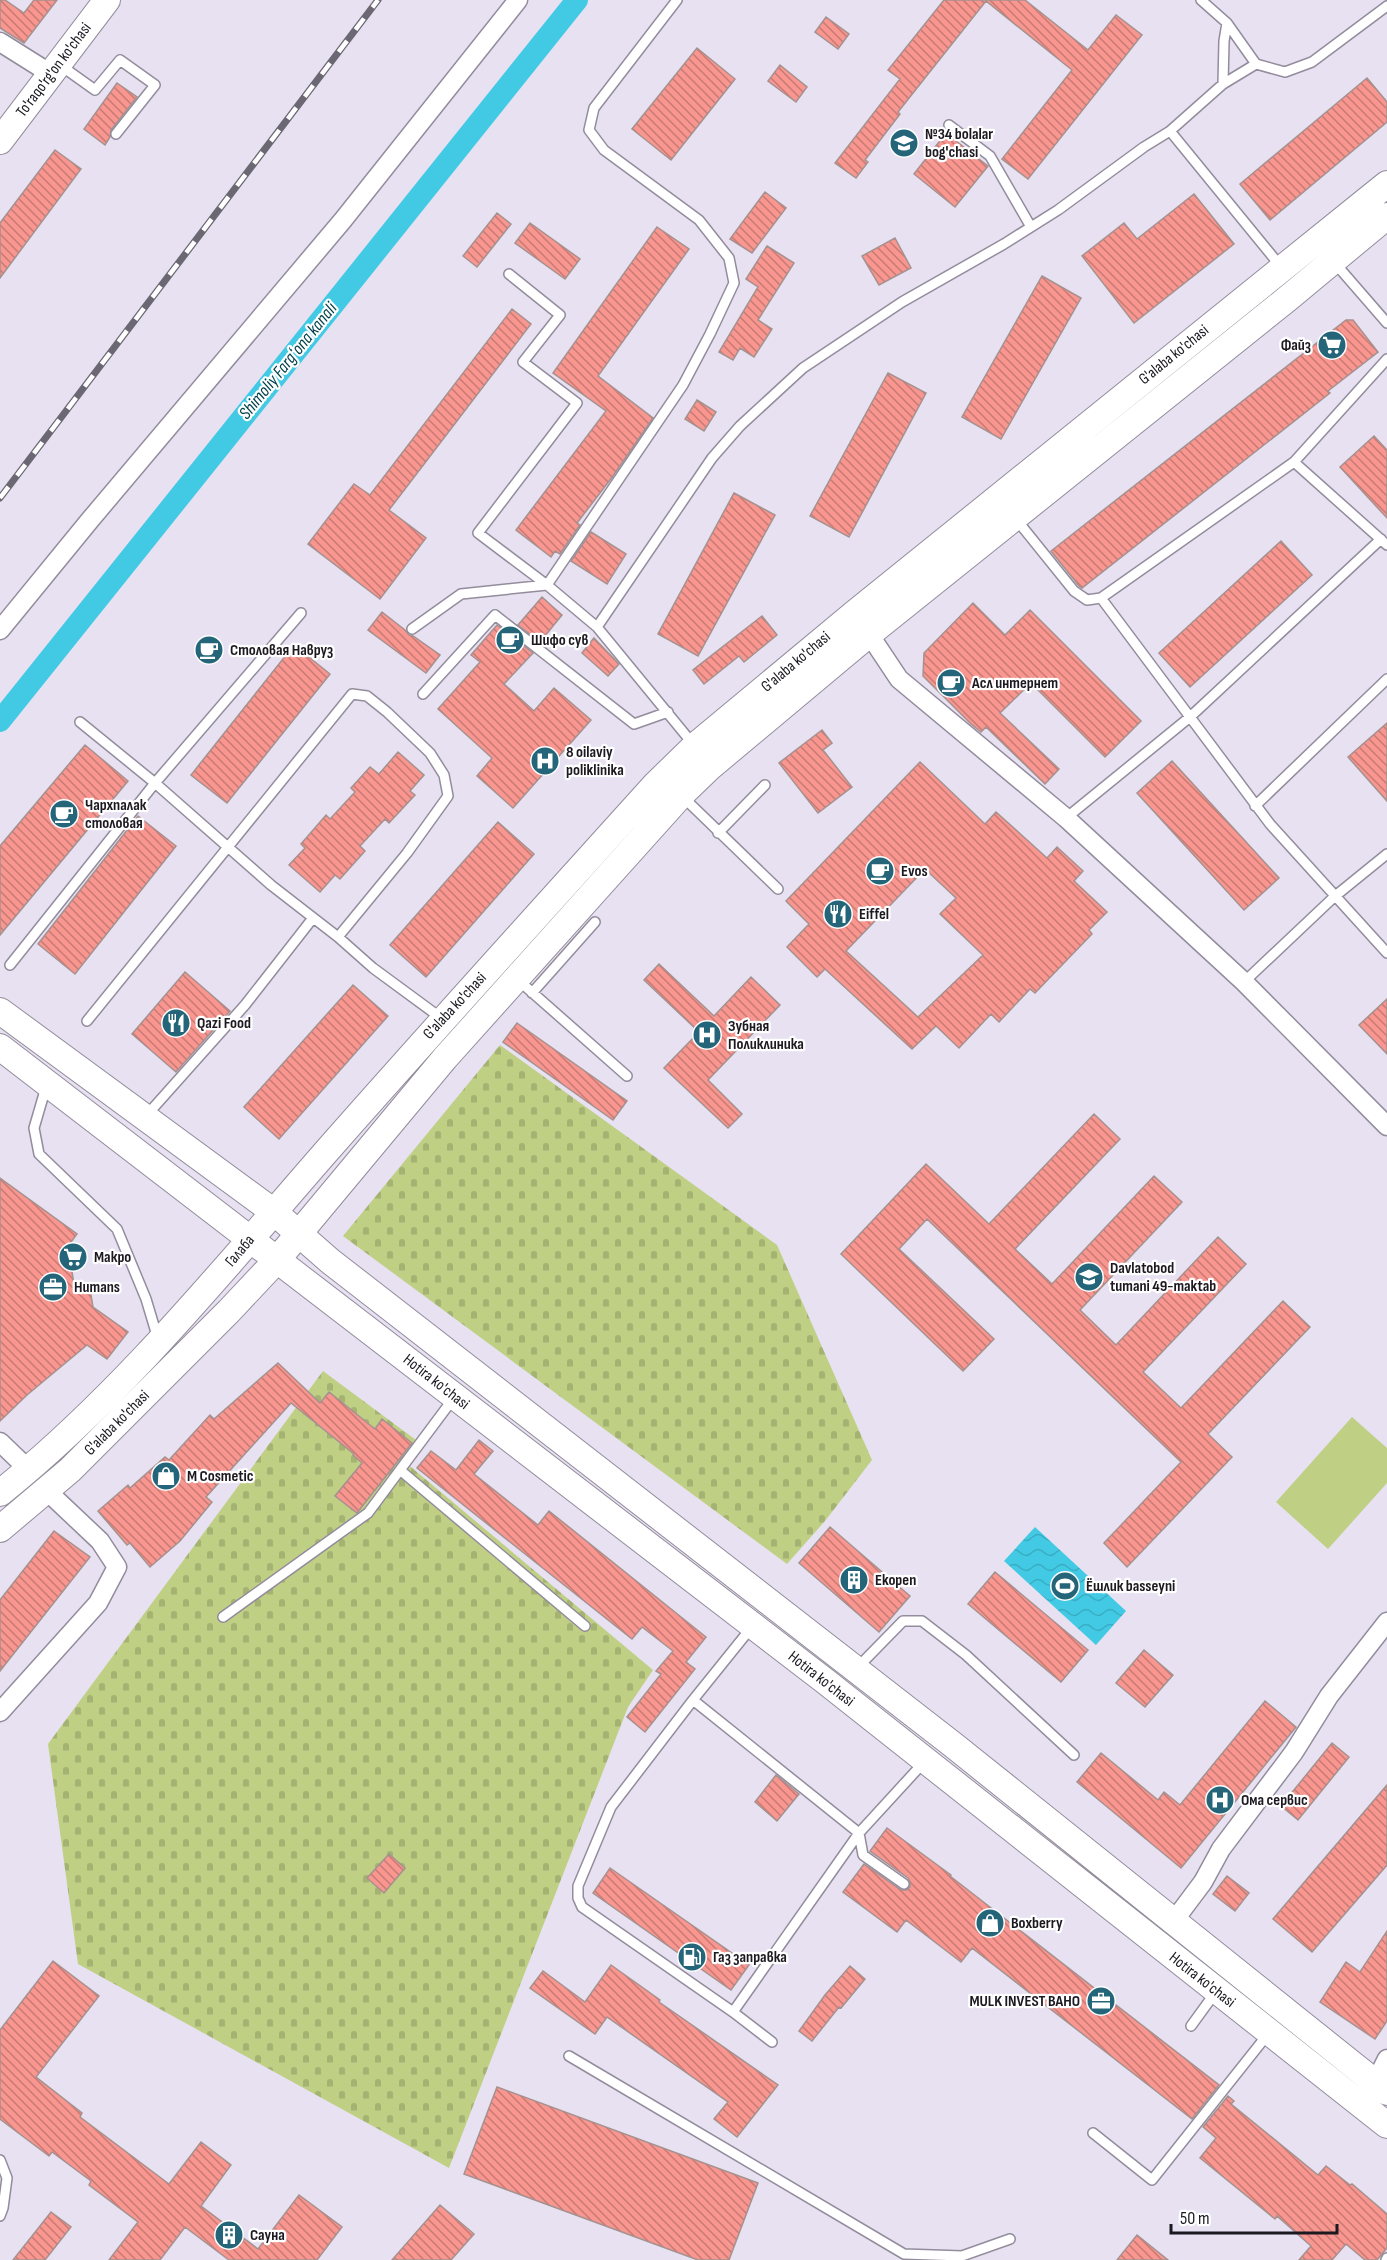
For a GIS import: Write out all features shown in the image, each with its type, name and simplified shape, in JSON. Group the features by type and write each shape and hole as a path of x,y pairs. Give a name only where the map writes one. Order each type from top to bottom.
{"main road":[{"name":"To'raqo'rg'on ko'chasi","path":"0,141 107,0"},
{"name":"G'alaba ko'chasi","path":"298,1233 524,985 681,795 710,767 862,623 1282,268 1387,184"},
{"name":"G'alaba ko'chasi","path":"274,1212 656,784 695,746 862,623 1014,517 1387,216"},
{"name":"Hotira ko'chasi","path":"0,1011 274,1212 340,1269 855,1669 1381,2088"},
{"name":"Hotira ko'chasi","path":"0,1047 926,1760 1387,2126"},
{"name":"Галаба","path":"206,1291 274,1212"},
{"name":"Галаба","path":"229,1311 276,1261 298,1233"},
{"name":"G'alaba ko'chasi","path":"0,1493 29,1470 159,1342 206,1291"},
{"name":"G'alaba ko'chasi","path":"0,1529 47,1491 229,1311"},
{"path":"1196,1975 1212,1953"}],"street":[{"path":"0,630 97,511 343,220 518,0"},
{"path":"0,42 55,69"},
{"path":"862,623 898,679 1066,818 1244,982 1387,1126"},
{"path":"0,1443 29,1470"},
{"path":"0,1712 98,1603 117,1567 100,1541 47,1491"},
{"path":"1173,1922 1203,1882 1221,1849 1294,1752 1329,1696 1387,1622"},
{"path":"1381,2088 1387,2059"}],"lane":[{"path":"412,629 461,594 547,585 683,385 735,283 729,258 699,220 604,150 589,130 594,108 677,0"},
{"path":"1201,0 1227,23 1256,64 1285,72 1312,62 1387,6"},
{"path":"1223,84 1224,41 1227,23"},
{"path":"55,69 95,90 120,60 155,85 117,134"},
{"path":"597,627 712,458 764,402 803,368 902,302 1058,210 1170,130 1223,84 1256,64"},
{"path":"949,125 990,156 1031,227"},
{"path":"1170,130 1282,268"},
{"path":"1333,260 1387,323"},
{"path":"509,274 560,315 523,362 577,403 478,533 547,585 597,627 695,746"},
{"path":"1014,517 1074,591 1087,600 1101,598 1294,462 1387,359"},
{"path":"1066,818 1190,717 1384,542 1294,462"},
{"path":"1101,598 1255,806 1334,897 1387,953"},
{"path":"10,965 155,783 301,613"},
{"path":"423,694 495,615 634,724 668,712"},
{"path":"1255,806 1387,679"},
{"path":"87,1021 352,694 367,696 430,753 444,775 448,796 407,853 338,937"},
{"path":"80,723 155,783 272,885 373,968 443,1020"},
{"path":"718,833 765,785"},
{"path":"681,795 778,889"},
{"path":"1244,982 1334,897 1387,854"},
{"path":"145,1117 245,1005 313,918"},
{"path":"595,922 524,985 627,1076"},
{"path":"47,1082 34,1128 39,1154 117,1229 146,1299 159,1342"},
{"path":"223,1617 368,1513 455,1397"},
{"path":"400,1470 585,1626"},
{"path":"855,1669 903,1621 922,1621 966,1655 1074,1755"},
{"path":"753,1626 611,1807 578,1886 578,1898 582,1907 733,2012 772,2042"},
{"path":"693,1700 859,1833 863,1855 904,1884"},
{"path":"733,2012 859,1833 926,1760"},
{"path":"1191,2026 1217,1991"},
{"path":"1093,2133 1152,2181 1269,2032"},
{"path":"569,2056 904,2254 962,2256 1010,2239"},
{"path":"0,2160 7,2178 0,2216"}],"green space":[{"path":"500,1045 777,1245 872,1460 825,1521 787,1564 343,1236"},
{"path":"323,1371 416,1440 405,1462 653,1670 628,1707 449,2168 78,1964 48,1744"},
{"path":"1352,1417 1387,1448 1387,1483 1328,1549 1276,1502"}],"water":[{"name":"Ёшлик basseyni","path":"1035,1527 1126,1611 1096,1645 1004,1561"}],"building":[{"path":"0,0 5,0 24,13 34,0 57,0 24,43 0,28"},
{"path":"944,0 1025,0 1088,50 1116,15 1142,35 1028,179 1002,159 1072,70 986,1 898,112 900,114 865,160 868,162 856,178 835,163 900,79 888,70"},
{"path":"826,17 849,34 838,49 815,32"},
{"path":"697,48 735,79 671,160 632,129"},
{"path":"780,65 807,87 796,102 768,81"},
{"path":"1367,78 1387,102 1387,122 1270,220 1240,184"},
{"path":"117,83 137,97 111,130 105,145 84,129"},
{"path":"946,133 988,166 955,207 914,174"},
{"path":"55,150 81,169 0,278 0,223"},
{"path":"765,192 786,208 752,253 730,239"},
{"path":"1194,194 1234,244 1134,323 1082,256 1124,223 1137,239"},
{"path":"497,213 511,224 477,267 463,256"},
{"path":"530,223 580,259 565,279 515,243"},
{"path":"657,227 689,249 598,376 653,418 577,523 580,525 560,554 555,551 551,557 516,530 606,411 553,373"},
{"path":"895,238 911,268 879,285 862,256"},
{"path":"767,246 794,263 758,320 772,329 754,357 740,348 733,360 719,352 758,287 746,279"},
{"path":"1042,276 1081,298 1001,439 962,417"},
{"path":"512,309 531,324 389,510 426,538 380,599 308,544 354,484 370,495"},
{"path":"1346,320 1353,320 1378,352 1328,391 1330,393 1082,588 1079,586 1051,551"},
{"path":"888,373 926,393 849,537 810,516"},
{"path":"697,400 716,412 704,431 685,419"},
{"path":"1374,436 1387,450 1387,518 1340,467"},
{"path":"734,493 775,515 698,656 658,634"},
{"path":"591,532 626,554 607,584 571,561"},
{"path":"1281,541 1312,575 1190,687 1159,653"},
{"path":"542,597 562,615 540,642 518,625"},
{"path":"973,603 1005,635 1030,610 1141,721 1105,757 1031,683 1000,713 1059,769 1045,784 986,727 981,732 971,724 923,676 924,653"},
{"path":"382,612 409,635 440,655 426,673 368,630"},
{"path":"762,616 777,635 744,662 739,656 704,684 693,670"},
{"path":"497,625 533,653 504,684 534,711 554,688 591,720 513,808 477,776 492,758 438,709 480,662 471,655"},
{"path":"594,638 619,664 608,676 582,653"},
{"path":"294,645 330,674 227,803 191,775"},
{"path":"1387,723 1387,801 1348,757"},
{"path":"822,730 832,743 823,750 852,787 818,813 779,763"},
{"name":"Чархпалак столовая","path":"85,745 128,781 0,935 0,846"},
{"path":"398,752 424,775 410,791 415,795 389,823 385,819 360,846 365,851 340,879 335,875 320,892 289,865 305,848 301,844 326,815 330,819 355,792 351,788 370,767 379,774"},
{"path":"1172,761 1279,878 1244,910 1137,793"},
{"path":"920,762 985,824 996,812 1047,858 1057,847 1083,871 1074,881 1107,912 1089,930 1092,934 1035,993 1030,989 999,1022 991,1014 959,1048 936,1026 912,1049 825,969 817,977 787,947 809,924 786,901","holes":["925,869 956,898 940,914 983,955 918,1017 846,951"]},
{"path":"138,816 176,846 75,974 38,944"},
{"path":"498,822 534,854 426,977 390,945"},
{"path":"659,964 714,1016 751,977 780,1005 708,1080 742,1114 728,1128 664,1068 699,1032 644,980"},
{"path":"185,972 230,1011 176,1072 132,1034"},
{"path":"353,985 388,1016 279,1139 244,1107"},
{"path":"1387,999 1387,1054 1359,1025"},
{"path":"517,1023 627,1101 613,1120 503,1042"},
{"path":"1094,1114 1120,1139 1015,1249 1052,1284 1154,1176 1182,1202 1080,1310 1116,1345 1218,1237 1246,1264 1143,1372 1181,1408 1283,1301 1310,1327 1208,1434 1232,1457 1127,1567 1104,1543 1181,1462 927,1219 899,1249 994,1339 963,1371 841,1254 926,1164 989,1224"},
{"path":"0,1178 77,1234 68,1246 75,1291 90,1289 93,1307 128,1332 107,1359 87,1345 27,1395 0,1421"},
{"path":"278,1363 320,1403 329,1392 375,1429 382,1419 412,1443 357,1513 335,1496 362,1463 291,1403 206,1497 212,1502 180,1541 150,1567 130,1543 127,1545 98,1511 128,1485 130,1488 165,1457 169,1460 210,1415 214,1419"},
{"path":"479,1440 493,1451 474,1474 538,1525 549,1511 706,1637 686,1662 695,1669 645,1732 627,1717 661,1674 656,1671 673,1651 642,1627 632,1639 417,1468 431,1451 456,1470"},
{"name":"Ekopen","path":"830,1527 910,1596 879,1632 799,1563"},
{"path":"54,1531 90,1557 0,1671 0,1600"},
{"path":"995,1572 1088,1650 1061,1682 968,1604"},
{"path":"1144,1650 1173,1675 1145,1707 1116,1683"},
{"path":"1265,1701 1296,1727 1181,1868 1077,1782 1101,1753 1158,1800 1164,1792 1180,1805"},
{"path":"1332,1743 1349,1757 1298,1820 1281,1806"},
{"path":"776,1775 799,1794 777,1821 755,1802"},
{"path":"1387,1785 1387,1865 1312,1952 1273,1919"},
{"path":"887,1828 951,1875 1219,2085 1192,2119 972,1948 961,1962 906,1920 897,1932 843,1892 864,1864 901,1890 910,1887 908,1878 870,1851"},
{"path":"389,1854 405,1868 384,1893 367,1878"},
{"path":"610,1868 749,1965 731,1990 593,1893"},
{"path":"1227,1876 1249,1893 1235,1911 1213,1894"},
{"path":"1387,1931 1387,2021 1375,2039 1320,2002 1346,1962 1360,1972"},
{"path":"53,1961 99,1996 36,2077 82,2113 80,2117 169,2184 201,2142 231,2165 201,2206 258,2249 299,2195 342,2227 317,2260 229,2260 185,2227 160,2260 109,2260 138,2222 89,2185 91,2181 52,2152 49,2156 0,2119 0,2030"},
{"path":"611,1965 660,2000 659,2002 778,2085 737,2137 714,2119 728,2102 607,2017 595,2034 530,1988 543,1971 585,2002"},
{"path":"850,1966 865,1979 812,2041 799,2031"},
{"path":"497,2087 758,2183 729,2260 698,2260 464,2174"},
{"path":"1228,2096 1234,2101 1231,2104 1318,2175 1326,2166 1350,2185 1352,2184 1387,2214 1387,2248 1377,2260 1365,2260 1346,2244 1332,2260 1299,2260 1311,2246 1277,2216 1275,2219 1200,2158 1216,2138 1203,2127"},
{"path":"440,2205 474,2234 451,2260 392,2260"},
{"path":"51,2212 71,2227 45,2260 13,2260"},
{"path":"1137,2235 1168,2260 1117,2260"}],"waterway":[{"name":"Shimoliy Fargʻona kanali","path":"0,721 577,0"}],"railway":[{"path":"0,498 378,0"}],"place":[{"name":"№34 bolalar bog'chasi","path":"904,143"},
{"name":"Файз","path":"1332,345"},
{"name":"Шифо сув","path":"510,640"},
{"name":"Столовая Навруз","path":"209,650"},
{"name":"Асл интернет","path":"951,683"},
{"name":"8 oilaviy poliklinika","path":"545,761"},
{"name":"Чархпалак столовая","path":"64,814"},
{"name":"Evos","path":"880,871"},
{"name":"Eiffel","path":"838,914"},
{"name":"Qazi Food","path":"176,1023"},
{"name":"Зубная Поликлиника","path":"707,1035"},
{"name":"Макро","path":"73,1257"},
{"name":"Davlatobod tumani 49-maktab","path":"1089,1277"},
{"name":"Humans","path":"53,1287"},
{"name":"M Cosmetic","path":"166,1476"},
{"name":"Ekopen","path":"854,1580"},
{"name":"Ёшлик basseyni","path":"1065,1586"},
{"name":"Ома сервис","path":"1220,1800"},
{"name":"Boxberry","path":"990,1923"},
{"name":"Газ заправка","path":"692,1957"},
{"name":"MULK INVEST BAHO","path":"1101,2001"},
{"name":"Сауна","path":"229,2235"}]}
